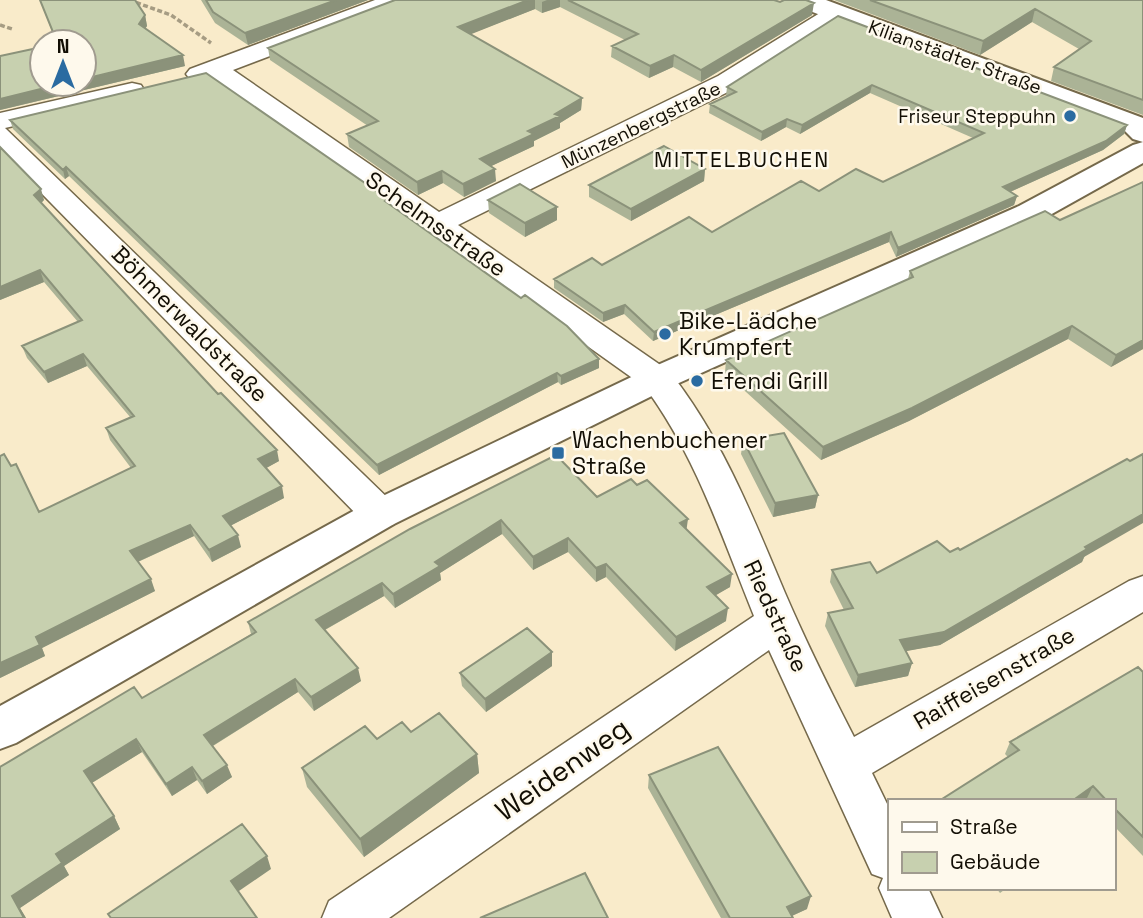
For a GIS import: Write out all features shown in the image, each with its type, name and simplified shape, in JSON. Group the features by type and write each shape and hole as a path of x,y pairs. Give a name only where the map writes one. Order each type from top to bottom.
{"main road":[{"name":"Kilianstädter Straße","path":"803,0 832,16 1135,124 1143,133"},
{"path":"0,729 380,513 657,379 1030,213 1143,151"}],"street":[{"path":"0,121 166,83 227,65 397,0"},
{"name":"Münzenbergstraße","path":"437,224 718,87 832,16"},
{"name":"Schelmsstraße","path":"227,65 437,224 657,379"},
{"name":"Böhmerwaldstraße","path":"0,135 380,513"},
{"name":"Riedstraße","path":"657,379 674,399 712,471 777,622 888,856"},
{"name":"Raiffeisenstraße","path":"846,765 1143,592"},
{"name":"Weidenweg","path":"347,918 777,622"},
{"path":"904,890 917,918"}],"path":[{"path":"129,0 171,15 227,65"},
{"path":"0,25 12,29"}],"building":[{"path":"40,0 135,0 145,15 139,24 183,55 98,76 98,28 51,28"},
{"path":"206,0 336,0 245,33 213,12"},
{"path":"395,0 528,0 458,27 582,98 555,114 560,116 528,131 534,134 480,159 495,169 463,184 442,171 417,182 347,134 378,121 268,48"},
{"path":"568,0 806,0 814,3 701,70 674,55 650,66 612,46 638,34"},
{"path":"870,0 1143,0 1143,100 1054,67 1091,41 1035,9 983,41"},
{"path":"838,16 1127,125 1106,141 1003,187 1017,196 898,248 891,232 654,332 625,305 603,313 554,279 592,258 602,265 689,217 712,232 801,181 819,191 856,169 883,182 984,133 872,85 802,125 787,119 762,132 710,104 736,92 727,87"},
{"path":"28,50 28,92 0,99 0,56"},
{"path":"206,73 388,199 385,201 521,298 525,295 567,326 599,359 561,376 557,373 377,465 66,167 63,170 10,120"},
{"path":"664,146 705,169 631,209 589,185"},
{"path":"0,147 41,189 34,195 218,394 221,393 277,450 258,459 282,486 223,516 238,535 209,550 190,525 130,551 151,579 36,637 40,645 0,663 0,456 4,454 11,466 16,464 39,512 135,466 106,428 134,416 83,354 44,372 22,346 82,320 40,270 0,287"},
{"path":"1143,182 1143,340 1116,355 1072,326 912,408 823,447 726,360 913,277 910,271 1045,211 1060,220"},
{"path":"520,184 557,207 525,223 488,200"},
{"path":"784,433 818,495 775,503 743,440"},
{"path":"1143,454 1143,514 944,632 900,640 912,663 858,675 828,613 853,608 832,570 870,562 877,573 937,541 950,552 958,548 960,550 1127,459 1130,461"},
{"path":"556,455 597,497 631,479 637,485 647,480 688,519 680,523 732,574 707,587 728,608 676,637 606,564 596,568 568,538 533,557 501,520 435,562 440,566 393,594 382,583 316,620 358,668 311,697 295,679 204,735 227,765 202,781 192,767 166,784 136,739 84,771 114,816 56,854 62,863 12,896 24,918 0,918 0,767 134,687 142,698 256,632 248,622 410,529"},
{"path":"527,628 552,652 485,699 460,673"},
{"path":"1138,667 1143,672 1143,837 1115,809 1115,799 1105,799 1093,786 1075,799 942,799 1019,750 1010,742"},
{"path":"439,713 477,754 360,839 302,768 365,726 377,739 402,722 411,732"},
{"path":"718,747 811,896 787,907 793,918 730,918 649,775"},
{"path":"242,824 267,856 231,881 257,918 111,918 108,914"},
{"path":"585,873 608,918 480,918"}],"place":[{"name":"Friseur Steppuhn","path":"1070,116"},
{"name":"Bike-Lädche Krumpfert","path":"665,334"},
{"name":"Efendi Grill","path":"697,381"},
{"name":"Wachenbuchener Straße","path":"558,453"}],"district":[{"name":"MITTELBUCHEN","path":"742,159"}]}
